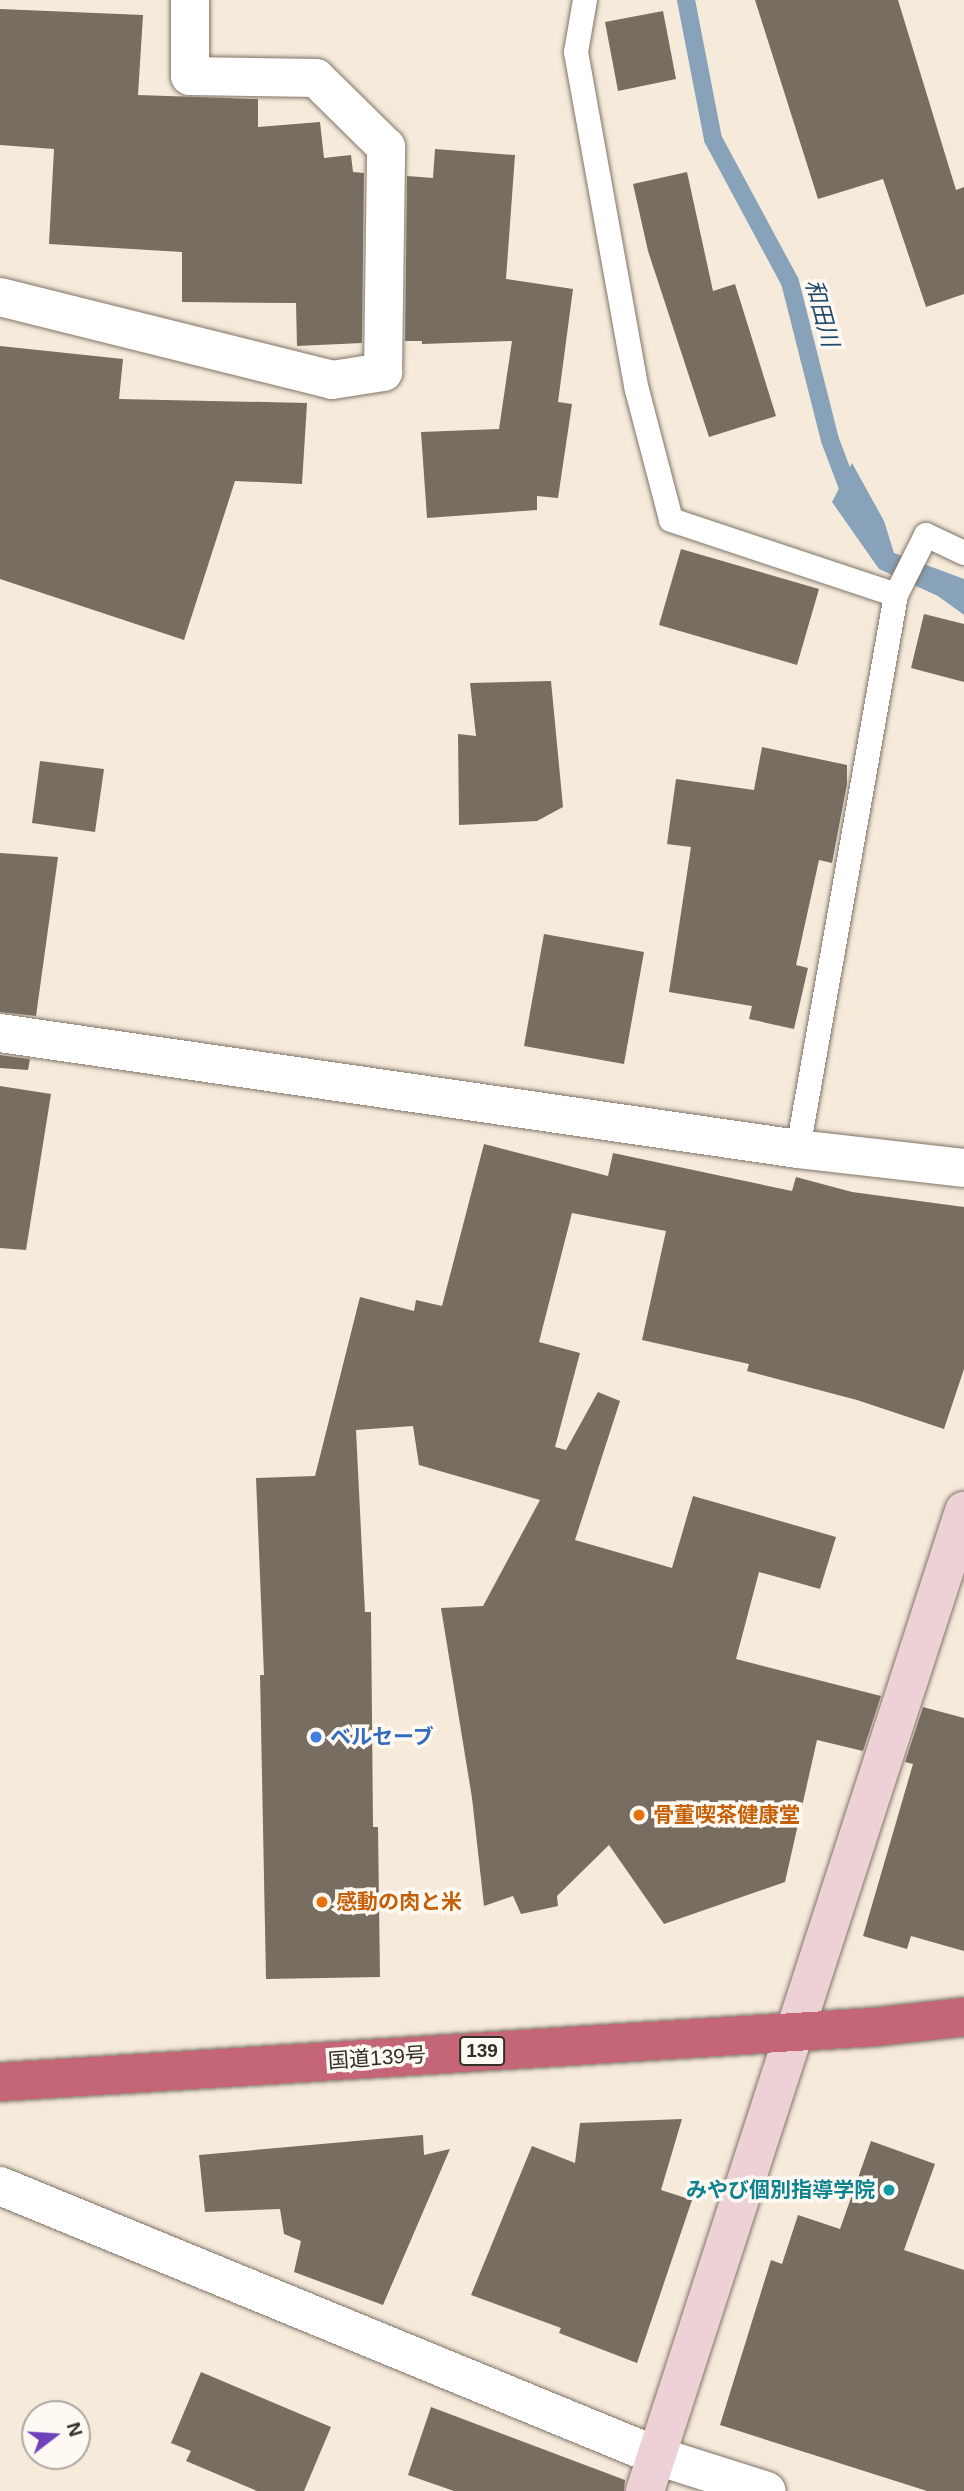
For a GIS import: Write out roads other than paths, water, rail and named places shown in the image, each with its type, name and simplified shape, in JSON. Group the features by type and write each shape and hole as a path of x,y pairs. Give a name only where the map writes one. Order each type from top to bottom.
{"highway":[{"name":"国道139号","path":"0,2082 874,2027 964,2017"}],"street":[{"path":"0,297 332,380 383,372 386,147 316,78 190,76 190,0"},
{"path":"0,1033 798,1149 964,1168"},
{"path":"651,2474 964,1511"},
{"path":"0,2186 651,2474 767,2491"}],"lane":[{"path":"584,0 576,52 637,390 671,520 898,592"},
{"path":"798,1149 898,592 926,535 964,553"}],"water":[{"path":"852,463 884,521 894,553 964,579 964,615 938,596 879,569 832,502"}],"waterway":[{"name":"和田川","path":"686,0 713,139 790,282 830,440 853,501"}],"place":[{"name":"ベルセーブ","path":"316,1737"},
{"name":"骨董喫茶健康堂","path":"639,1815"},
{"name":"感動の肉と米","path":"322,1902"},
{"name":"みやび個別指導学院","path":"889,2190"}]}
